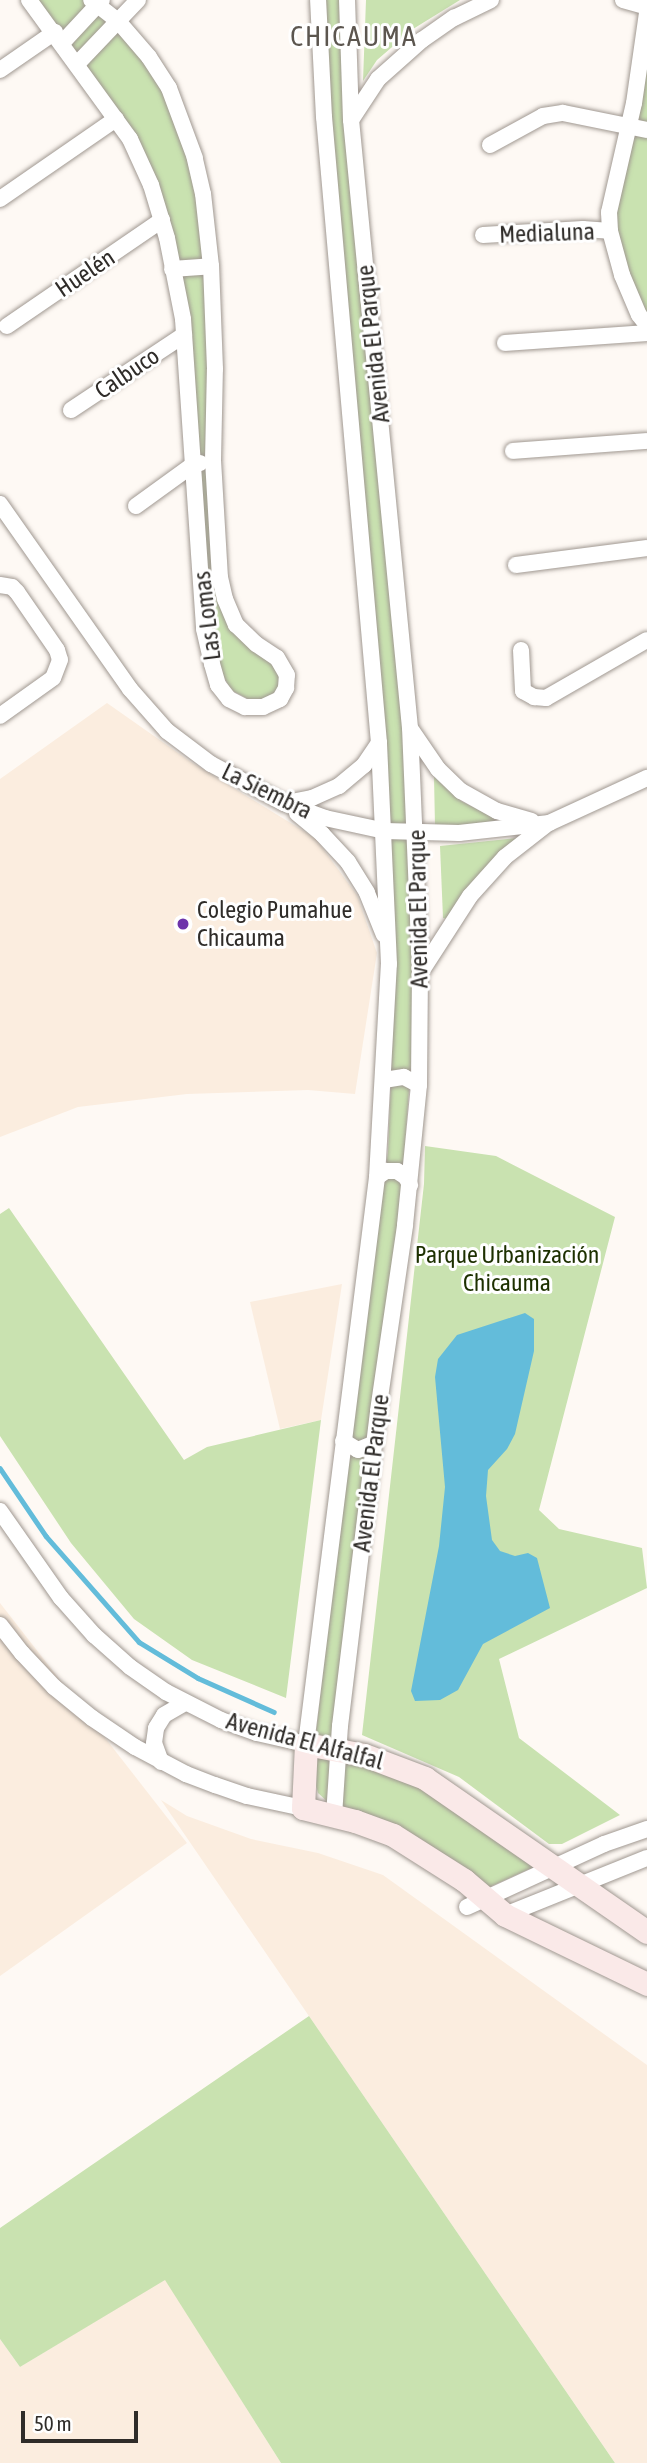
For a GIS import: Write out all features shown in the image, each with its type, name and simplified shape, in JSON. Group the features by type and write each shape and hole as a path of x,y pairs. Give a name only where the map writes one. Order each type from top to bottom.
{"street":[{"name":"Las Lomas","path":"29,0 78,63 130,139 151,186 162,220 184,335 204,629 215,676 223,692 236,704 263,707 280,699 286,688 287,675 282,663 256,644 229,612 220,578 213,461 215,369 211,266 203,194 184,122 149,57 97,1 59,37"},
{"path":"78,63 138,0"},
{"name":"Avenida El Parque","path":"306,1744 377,1177 384,1080 388,948 385,831 379,743 324,117 318,0"},
{"name":"Avenida El Parque","path":"334,1816 338,1749 373,1444 410,1185 419,1085 420,975 410,728 351,120 346,0"},
{"path":"351,120 378,79 422,40 454,18 491,0"},
{"path":"623,0 647,7"},
{"path":"647,13 628,128 609,212 610,231 622,275 639,315 647,325"},
{"path":"0,70 59,37"},
{"path":"490,145 543,116 563,113 647,130"},
{"path":"0,199 116,119"},
{"name":"Huelén","path":"7,326 162,220"},
{"name":"Medialuna","path":"483,235 583,229 610,231"},
{"path":"172,269 211,266"},
{"path":"505,343 647,333"},
{"name":"Calbuco","path":"71,410 184,335"},
{"path":"513,451 647,441"},
{"path":"136,506 194,464 213,461"},
{"name":"La Siembra","path":"0,504 130,689 167,731 211,764 284,803 325,818 385,831 459,832 549,823 647,778"},
{"path":"516,565 647,548"},
{"path":"0,585 6,585 17,592 57,650 60,665 53,678 0,716"},
{"path":"521,650 523,691 534,697 546,698 647,640"},
{"path":"410,728 438,769 472,799 514,817 549,823"},
{"path":"284,803 312,798 339,786 364,765 379,743"},
{"path":"284,803 322,834 348,862 367,893 388,948"},
{"path":"420,975 470,896 505,857 549,823"},
{"path":"384,1080 404,1077 419,1085"},
{"path":"377,1177 386,1171 397,1171 406,1177 410,1185"},
{"path":"343,1441 358,1450 373,1444"},
{"name":"Avenida El Alfalfal","path":"0,1511 61,1598 94,1635 130,1667 185,1703 248,1730 388,1762 425,1778 556,1866 647,1932"},
{"path":"0,1625 33,1666 76,1706 161,1762 247,1796 334,1816 393,1835 440,1864 477,1903 647,1984"},
{"path":"161,1762 154,1743 156,1728 170,1709 185,1703"},
{"path":"303,1808 306,1744"},
{"path":"477,1903 556,1866 647,1829"},
{"path":"505,1915 647,1858"}],"shaded area":[{"name":"Colegio Pumahue Chicauma","path":"107,703 191,762 315,838 357,895 377,953 355,1094 308,1090 187,1094 78,1107 0,1137 0,779"},
{"path":"342,1284 321,1420 280,1429 250,1302"},
{"path":"0,1603 187,1843 0,1976"},
{"path":"161,1800 187,1816 251,1839 318,1853 383,1875 647,2065 647,2463 615,2463"},
{"path":"165,2279 281,2463 0,2463 0,2339 20,2367"}],"green space":[{"path":"35,0 85,0 115,23 165,90 200,195 222,600 275,661 283,687 270,700 250,700 231,690 218,666 208,628 198,464 155,184"},
{"path":"324,0 341,0 404,722 413,973 411,1063 402,1184 337,1741 370,1766 426,1791 536,1866 487,1888 411,1833 328,1802 318,1793 315,1781 314,1753 342,1495 388,1152 395,980 330,117"},
{"path":"366,0 460,0 413,29 377,60 363,81"},
{"path":"647,42 647,317 627,274 614,212"},
{"path":"434,777 461,801 495,818 495,821 491,824 435,826"},
{"path":"517,838 448,919 443,918 440,846"},
{"name":"Parque Urbanización Chicauma","path":"425,1146 496,1156 615,1217 539,1510 559,1529 642,1548 647,1588 499,1659 519,1738 620,1815 562,1844 549,1844 459,1777 362,1735 424,1184"},
{"path":"9,1208 184,1460 207,1447 321,1420 286,1698 192,1660 134,1619 71,1543 0,1436 0,1214"},
{"path":"309,2016 615,2463 281,2463 165,2280 20,2367 0,2339 0,2228"}],"water":[{"path":"525,1313 534,1319 534,1351 515,1434 507,1449 488,1470 486,1496 492,1540 500,1551 515,1556 528,1553 537,1558 550,1608 483,1644 458,1690 440,1700 415,1701 411,1691 439,1546 445,1487 435,1377 438,1359 457,1335"}],"waterway":[{"path":"0,1468 46,1536 139,1642 198,1678 274,1712"}],"place":[{"name":"Colegio Pumahue Chicauma","path":"183,924"}],"district":[{"name":"CHICAUMA","path":"354,36"}]}
